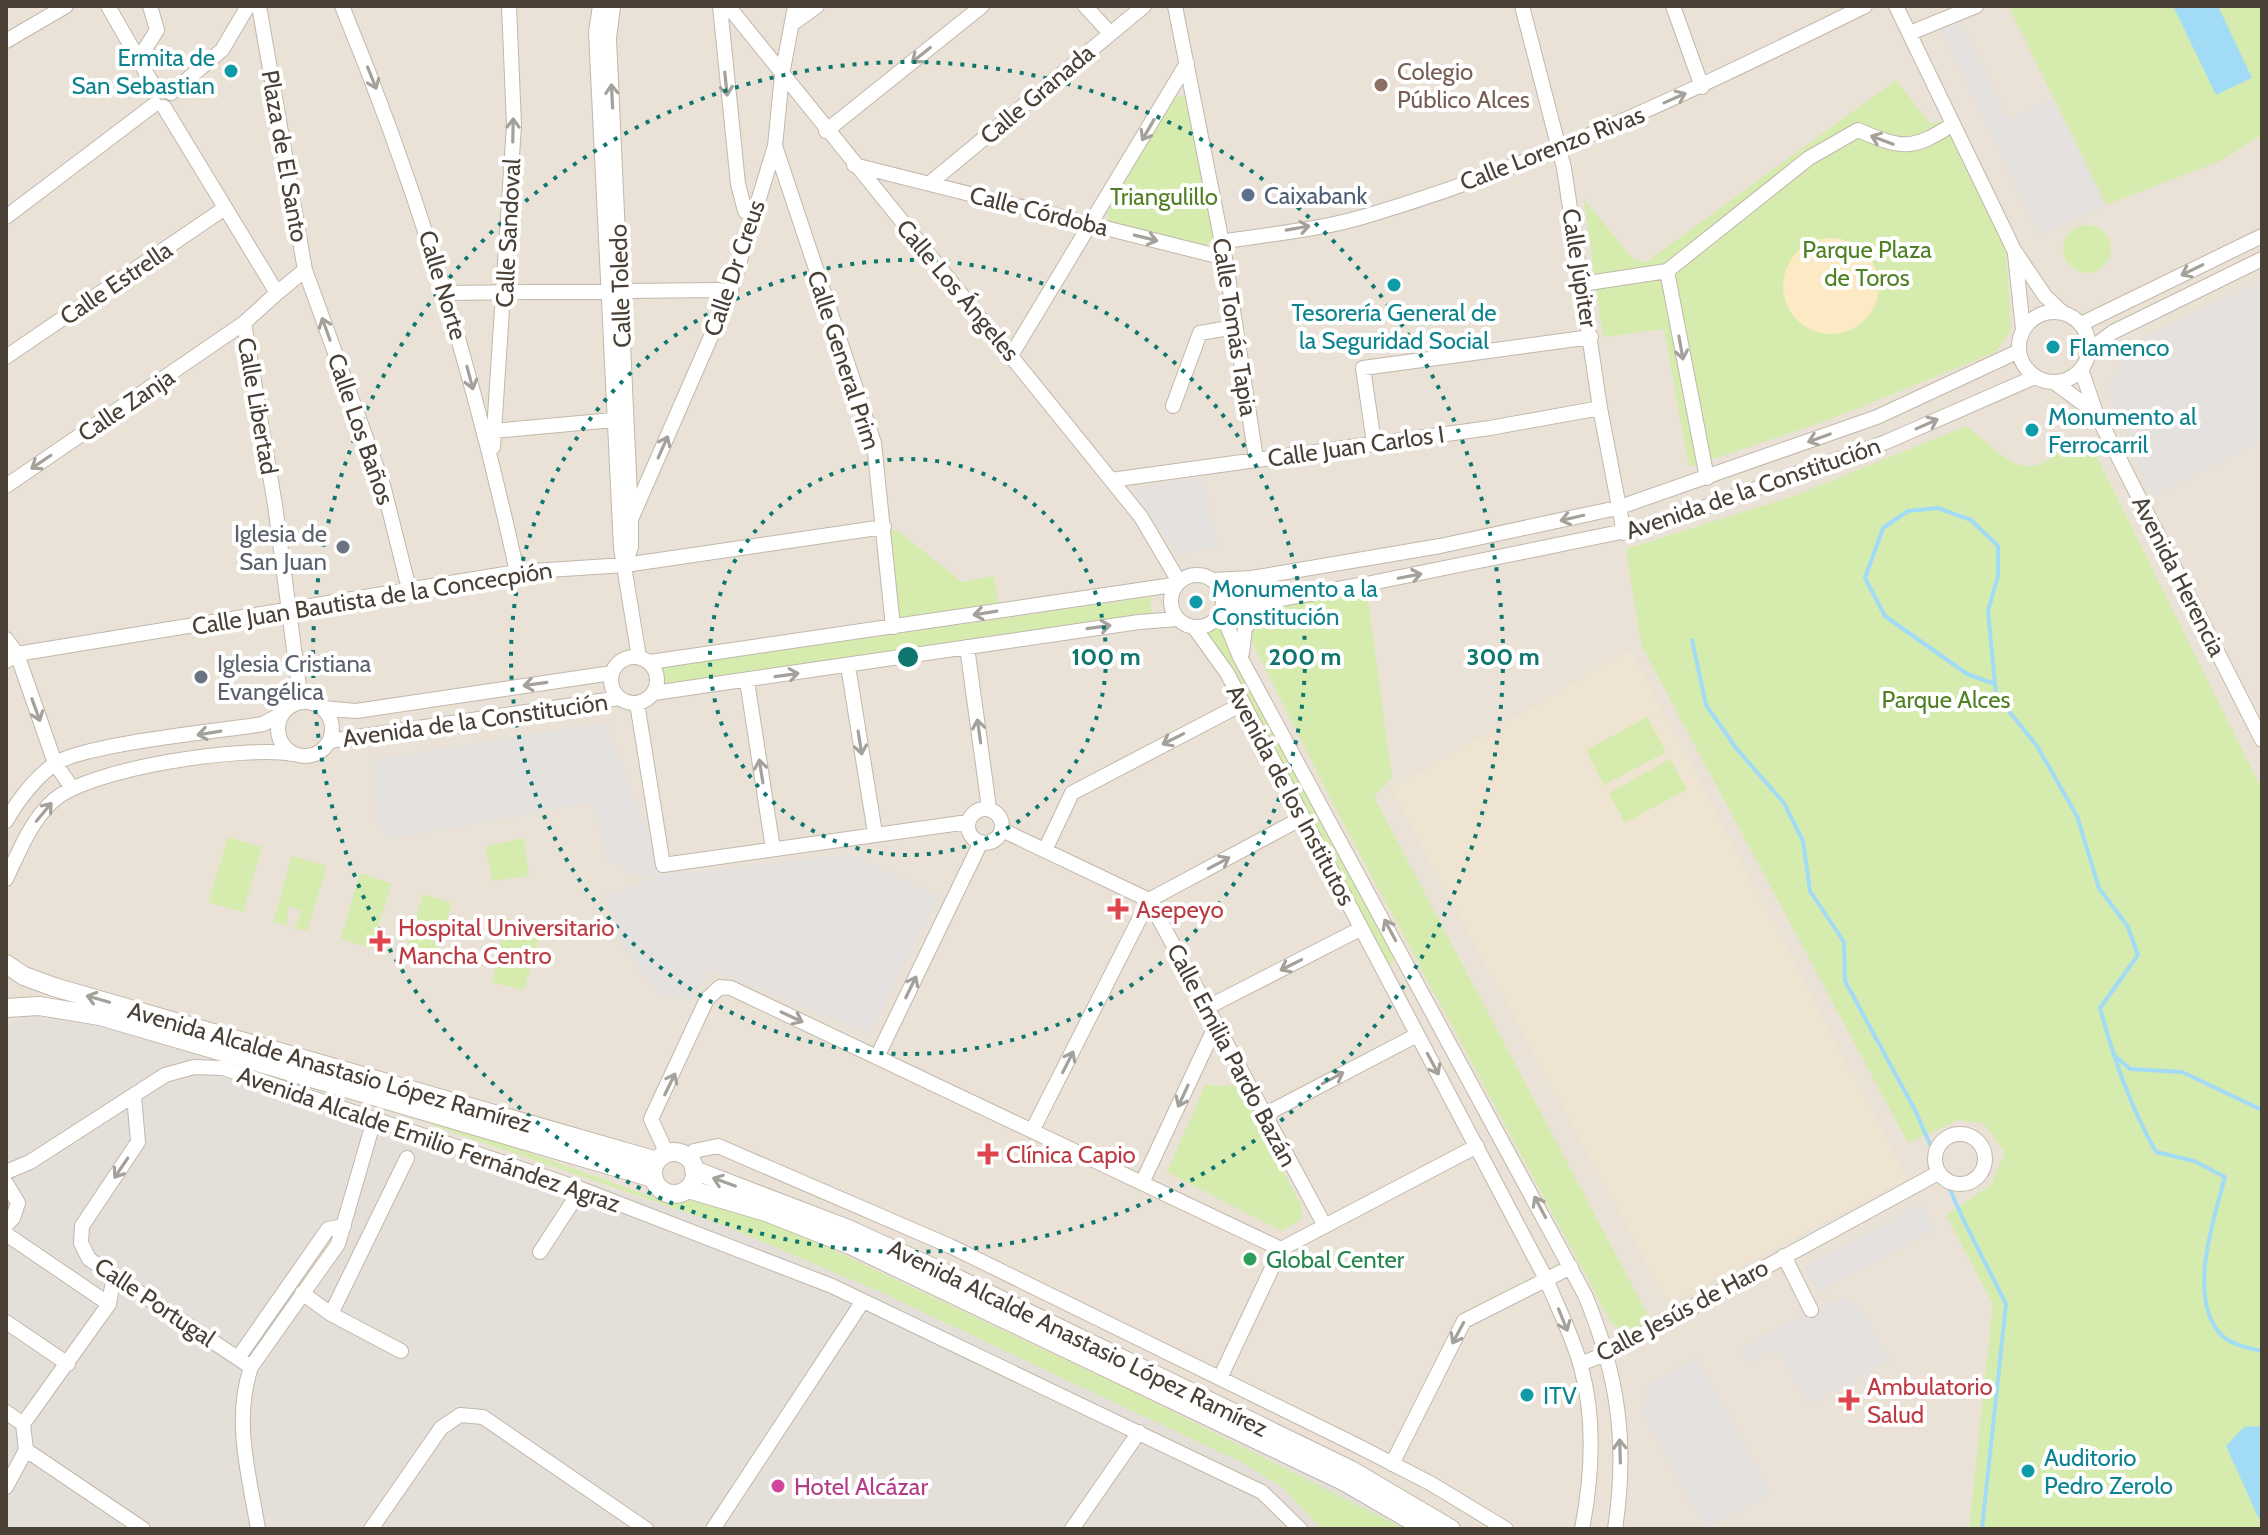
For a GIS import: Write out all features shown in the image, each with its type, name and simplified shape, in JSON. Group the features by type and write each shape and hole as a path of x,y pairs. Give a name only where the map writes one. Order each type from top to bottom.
{"street":[{"path":"6,41 66,6"},
{"path":"108,6 277,293"},
{"path":"140,57 157,30 150,6"},
{"path":"6,217 222,50 248,6"},
{"name":"Plaza de El Santo","path":"259,6 305,270 277,293"},
{"name":"Calle Norte","path":"342,6 389,119 447,293 492,459 517,572"},
{"name":"Calle Sandoval","path":"492,459 514,125 509,6"},
{"name":"Calle Toledo","path":"600,6 596,32 631,518 631,547 625,565"},
{"name":"Calle Toledo","path":"613,6 609,39 613,420 621,548 644,660"},
{"path":"720,6 738,184 745,211 753,218"},
{"name":"Calle Los Ángeles","path":"728,6 853,165 1012,354 1141,517 1175,583"},
{"name":"Calle Dr Creus","path":"631,518 730,293 775,146 782,75 795,6"},
{"path":"792,24 817,6"},
{"path":"826,131 982,6"},
{"path":"1085,6 1110,33"},
{"name":"Calle Granada","path":"930,183 1144,6"},
{"name":"Calle Tomás Tapia","path":"1175,6 1225,258 1256,459"},
{"name":"Calle Júpiter","path":"1522,6 1560,149 1600,408 1624,533"},
{"path":"1673,6 1702,87"},
{"name":"Calle Lorenzo Rivas","path":"1221,242 1363,217 1560,149 1702,87 1865,6"},
{"path":"1896,6 2014,250 2045,296 2081,324 2089,350"},
{"path":"1910,33 1976,6"},
{"path":"1012,354 1093,224 1187,63"},
{"path":"1582,284 1667,271 1809,158 1841,137 1858,130 1901,147 1926,142 1953,124"},
{"name":"Calle General Prim","path":"775,146 874,443 893,627"},
{"name":"Calle Córdoba","path":"853,165 1225,258"},
{"name":"Calle Estrella","path":"6,357 225,208"},
{"path":"2081,324 2262,236"},
{"path":"2014,250 2023,329 2019,351 2027,370 2035,377"},
{"path":"2054,382 2064,381 2081,369 2089,350 2113,332 2262,259"},
{"name":"Calle Los Baños","path":"305,270 383,485 409,589"},
{"path":"1667,271 1707,478"},
{"path":"447,293 719,290 730,293"},
{"name":"Calle Libertad","path":"277,293 244,323 301,702"},
{"path":"2023,329 2040,314 2062,312"},
{"name":"Calle Zanja","path":"6,486 244,323"},
{"path":"1173,406 1200,333 1235,327"},
{"path":"1374,443 1363,368 1591,337"},
{"name":"Avenida de la Constitución","path":"1213,580 1252,578 1440,546 1617,508 1877,417 2019,351"},
{"name":"Avenida Herencia","path":"2081,369 2096,413 2262,740"},
{"name":"Avenida de la Constitución","path":"1223,611 1624,533 1886,442 2035,377"},
{"name":"Avenida Herencia","path":"2035,377 2054,382 2096,413"},
{"name":"Calle Juan Carlos I","path":"1111,480 1600,408"},
{"path":"493,431 613,420"},
{"name":"Calle Juan Bautista de la Concecpión","path":"11,658 517,572 625,565 884,527"},
{"path":"1195,576 1213,580 1221,589 1223,611 1213,622 1194,627 1178,619 967,647 654,693 637,703 620,698 612,687 612,673 621,661 893,627 1175,583 1195,576"},
{"path":"1175,583 1170,602 1178,619"},
{"name":"Avenida de los Institutos","path":"1240,657 1245,628 1267,604"},
{"name":"Avenida de los Institutos","path":"1223,611 1240,657 1571,1267 1608,1353 1616,1396 1620,1461 1615,1529"},
{"name":"Avenida de los Institutos","path":"1194,627 1210,645 1242,704 1546,1279 1580,1364 1591,1456 1582,1529"},
{"path":"6,639 55,763 72,788"},
{"path":"967,647 989,808 1000,816 1002,830 994,841 981,842 972,837 968,822"},
{"path":"644,660 658,680 654,693"},
{"path":"848,666 875,833"},
{"name":"Avenida de la Constitución","path":"322,708 356,711 612,673"},
{"path":"747,681 773,849"},
{"name":"Avenida de la Constitución","path":"330,741 620,698"},
{"path":"6,821 21,796 55,763 84,752 263,724 301,702 322,708 333,727 330,741 310,756 269,749 140,768 72,788 54,800 37,820 6,879"},
{"path":"637,703 663,865 968,822 976,811 989,808"},
{"path":"1046,848 1072,793 1242,704"},
{"path":"283,713 279,736 293,754"},
{"path":"1032,1131 1149,900 1302,818"},
{"path":"1002,830 1046,848 1149,900"},
{"path":"877,1057 981,842"},
{"name":"Calle Emilia Pardo Bazán","path":"1149,900 1325,1226"},
{"path":"1206,1008 1360,929"},
{"path":"1382,967 1404,956"},
{"name":"Avenida Alcalde Anastasio López Ramírez","path":"6,964 24,976 54,987 659,1164"},
{"path":"1281,1249 731,988 720,987 707,999 670,1085 651,1119 663,1192 681,1193 688,1189 694,1151 718,1146 836,1194 1060,1298 1392,1464 1506,1529"},
{"name":"Avenida Alcalde Anastasio López Ramírez","path":"6,1008 39,1006 100,1016 659,1164"},
{"path":"1142,1183 1216,1025"},
{"path":"1264,1115 1417,1035"},
{"name":"Avenida Alcalde Emilio Fernández Agraz","path":"6,1172 30,1162 165,1075 194,1067 223,1068 581,1189 863,1301 1262,1492 1300,1529"},
{"name":"Calle Portugal","path":"134,1096 138,1142 82,1226 81,1243 89,1259 245,1363"},
{"path":"245,1363 338,1244 374,1120"},
{"path":"1220,1378 1281,1249 1477,1146"},
{"path":"659,1164 680,1153 692,1165"},
{"path":"331,1314 407,1158"},
{"name":"Avenida Alcalde Anastasio López Ramírez","path":"692,1165 848,1229 958,1279 1351,1470 1451,1529"},
{"name":"Calle Jesús de Haro","path":"1580,1364 1608,1353 1938,1173"},
{"path":"6,1183 18,1203 13,1218 6,1225"},
{"path":"540,1252 581,1189"},
{"name":"Avenida Alcalde Anastasio López Ramírez","path":"688,1189 766,1212 850,1245 1345,1482 1426,1529"},
{"path":"258,1529 241,1419 245,1363 328,1229 344,1226"},
{"path":"6,1234 109,1304"},
{"name":"Calle Jesús de Haro","path":"1784,1256 1811,1310"},
{"path":"1392,1464 1464,1321 1534,1289 1546,1279 1571,1267"},
{"path":"6,1487 26,1450 23,1424 109,1304 114,1275"},
{"path":"302,1293 331,1314 401,1351"},
{"path":"713,1529 863,1301"},
{"path":"6,1322 68,1364"},
{"path":"6,1412 23,1424"},
{"path":"371,1529 441,1428 460,1415 483,1417 646,1529"},
{"path":"1072,1529 1139,1432"},
{"path":"26,1450 143,1529"}],"shaded area":[{"path":"6,6 2262,6 2262,1529 6,1529"},
{"path":"1959,19 2008,119 2053,98 2106,205 2040,235 1939,27"},
{"path":"2262,280 2262,441 2152,497 2107,389 2130,344"},
{"path":"1202,476 1218,547 1177,555 1132,489"},
{"path":"1631,650 1907,1178 1669,1305 1391,789"},
{"path":"606,722 663,875 852,854 940,896 870,1033 710,970 691,998 662,998 620,944 606,895 658,877 635,876 606,858 593,802 391,839 375,823 373,760"},
{"path":"25,1016 93,1024 157,1041 583,1181 794,1244 1428,1529 6,1529 6,1025"},
{"path":"1921,1204 1935,1229 1818,1292 1805,1267"},
{"path":"1841,1298 1861,1307 1890,1361 1808,1405 1777,1348 1747,1364 1740,1349 1811,1310"},
{"path":"1697,1358 1772,1494 1706,1529 1642,1413 1648,1385"}],"green space":[{"path":"2262,6 2262,135 2218,162 2106,205 2009,7"},
{"name":"Parque Plaza de Toros","path":"1896,80 1930,124 1944,121 2006,249 2011,330 1996,352 1829,420 1689,467 1664,329 1603,337 1584,199 1632,258 1645,263"},
{"name":"Triangulillo","path":"1175,95 1187,98 1214,237 1204,247 1110,224 1107,213"},
{"path":"2087,225 2104,232 2111,249 2104,266 2087,273 2070,266 2063,249 2070,232"},
{"name":"Parque Alces","path":"1966,426 2020,465 2044,462 2077,437 2096,455 2262,790 2262,1529 1969,1529 1993,1304 1946,1215 1991,1185 2005,1153 1984,1124 1959,1120 1908,1143 1641,645 1626,549 1794,496"},
{"path":"884,527 898,531 962,582 994,576 999,610 893,627"},
{"path":"1366,584 1392,778 1374,797 1651,1321 1625,1332 1612,1324 1331,800 1245,628 1267,604"},
{"path":"1151,597 1151,614 663,685 660,668"},
{"path":"1219,619 1404,956 1382,967 1194,627"},
{"path":"1647,717 1666,752 1604,785 1586,750"},
{"path":"1670,759 1687,789 1625,823 1609,793"},
{"path":"228,837 262,847 243,912 208,902"},
{"path":"524,838 529,876 492,881 486,846"},
{"path":"292,856 327,866 307,931 295,928 302,911 288,906 287,925 273,922"},
{"path":"360,873 392,884 371,948 341,939"},
{"path":"423,894 452,903 433,965 404,957"},
{"path":"507,918 542,928 524,990 492,982"},
{"path":"1205,1085 1239,1086 1302,1207 1301,1220 1281,1231 1167,1172"},
{"path":"434,1118 661,1200 681,1202 703,1199 778,1224 1123,1387 1405,1529 1321,1529 1282,1487 1241,1462 878,1291 726,1226 432,1125"}],"sand":[{"path":"1831,238 1849,241 1865,252 1876,268 1879,286 1876,304 1865,320 1849,331 1831,334 1813,331 1797,320 1786,304 1783,286 1786,268 1797,252 1813,241"}],"water":[{"path":"2218,6 2252,78 2216,95 2174,8"},
{"path":"2262,1426 2262,1519 2259,1519 2226,1446 2244,1427"}],"waterway":[{"path":"1995,684 1967,674 1885,616 1865,578 1883,528 1908,511 1938,508 1971,520 1998,546 1998,576 1988,611 1996,695 2037,746 2077,816 2099,888 2128,927 2138,955 2100,1008 2117,1064 2156,1152 2194,1161 2225,1177 2206,1254 2204,1275 2209,1314 2226,1339 2262,1351"},
{"path":"1692,640 1706,705 1736,748 1784,803 1803,841 1810,891 1844,942 1845,981 1915,1110 1963,1219 2006,1304 1982,1529"},
{"path":"2113,1054 2130,1069 2182,1072 2262,1110"}],"place":[{"name":"Ermita de San Sebastian","path":"231,71"},
{"name":"Colegio Público Alces","path":"1381,85"},
{"name":"Caixabank","path":"1248,195"},
{"name":"Tesorería General de la Seguridad Social","path":"1394,285"},
{"name":"Flamenco","path":"2053,347"},
{"name":"Monumento al Ferrocarril","path":"2032,430"},
{"name":"Iglesia de San Juan","path":"343,547"},
{"name":"Monumento a la Constitución","path":"1196,602"},
{"name":"Iglesia Cristiana Evangélica","path":"201,677"},
{"name":"Asepeyo","path":"1118,909"},
{"name":"Hospital Universitario Mancha Centro","path":"380,941"},
{"name":"Clínica Capio","path":"988,1154"},
{"name":"Global Center","path":"1250,1259"},
{"name":"ITV","path":"1527,1395"},
{"name":"Ambulatorio Salud","path":"1849,1400"},
{"name":"Auditorio Pedro Zerolo","path":"2028,1471"},
{"name":"Hotel Alcázar","path":"778,1486"}]}
